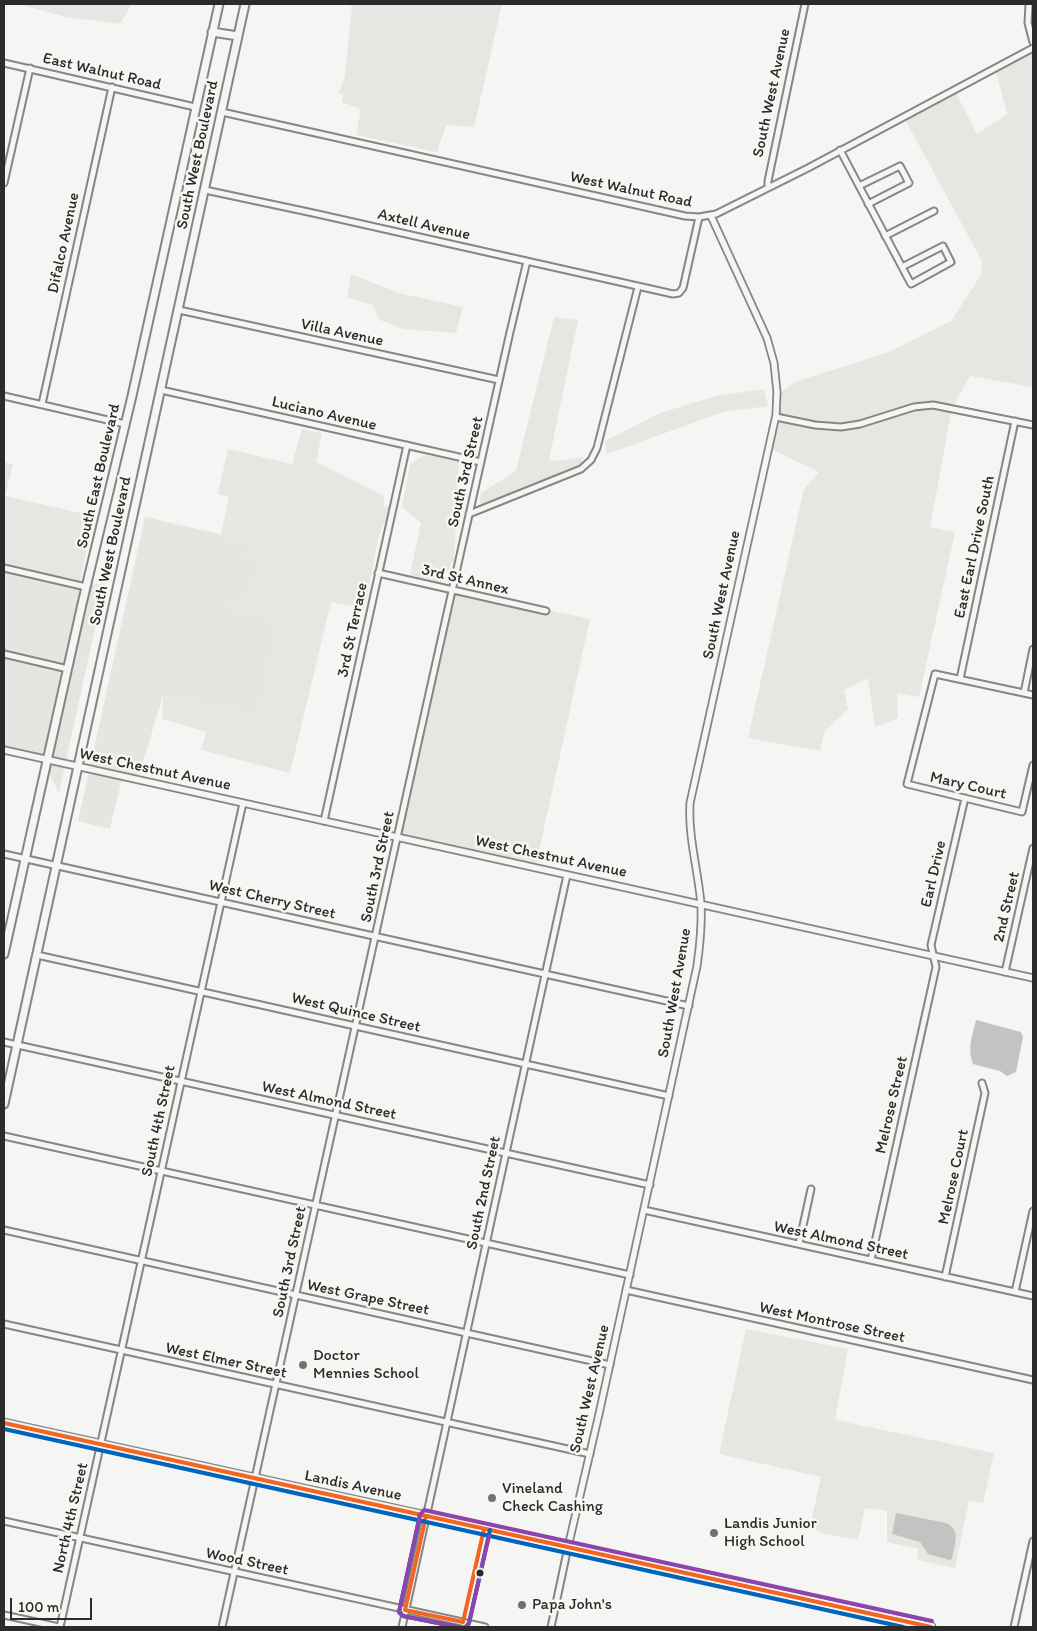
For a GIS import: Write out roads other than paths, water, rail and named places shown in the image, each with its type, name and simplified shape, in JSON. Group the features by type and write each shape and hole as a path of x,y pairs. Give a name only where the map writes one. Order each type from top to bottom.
{"main road":[{"name":"South East Boulevard","path":"4,950 219,4"},
{"name":"South West Boulevard","path":"4,1104 245,4"},
{"path":"212,32 238,36"},
{"name":"Landis Avenue","path":"4,1423 931,1627"}],"street":[{"name":"South West Avenue","path":"768,188 779,125 805,4"},
{"path":"1030,4 1028,23 1033,42"},
{"name":"West Walnut Road","path":"222,112 698,218 711,216 768,188 1033,48"},
{"name":"East Walnut Road","path":"4,63 195,107"},
{"path":"4,183 30,68"},
{"name":"Difalco Avenue","path":"42,404 112,87"},
{"path":"840,150 911,284 951,262 944,246 902,267"},
{"path":"859,186 900,166 909,183 868,204"},
{"name":"Axtell Avenue","path":"205,190 673,294 679,293 684,284 698,218"},
{"path":"885,236 934,211"},
{"name":"South West Avenue","path":"568,1547 689,1006 700,943 701,904 690,826 690,803 776,417 774,363 767,338 711,216"},
{"name":"South 3rd Street","path":"222,1627 499,380 528,262"},
{"path":"469,514 581,469 591,460 597,448 638,287"},
{"name":"Villa Avenue","path":"179,310 499,380"},
{"name":"Luciano Avenue","path":"161,390 481,462"},
{"path":"4,396 125,424"},
{"path":"776,417 815,425 841,427 860,424 914,407 933,405 1033,425"},
{"name":"East Earl Drive South","path":"960,679 1015,421"},
{"name":"3rd St Terrace","path":"324,821 407,445"},
{"path":"4,568 86,587"},
{"name":"3rd St Annex","path":"378,573 546,611"},
{"path":"1024,693 1033,649"},
{"path":"4,654 68,669"},
{"name":"Mary Court","path":"960,679 934,674 907,784 1022,812 1033,765"},
{"path":"960,679 1033,695"},
{"name":"West Chestnut Avenue","path":"4,750 1033,978"},
{"name":"Earl Drive","path":"934,956 931,945 965,798"},
{"name":"South 4th Street","path":"100,1444 243,803"},
{"name":"2nd Street","path":"1005,972 1033,848"},
{"name":"West Cherry Street","path":"4,854 689,1006"},
{"name":"South 2nd Street","path":"402,1627 567,875"},
{"name":"West Quince Street","path":"37,955 669,1096"},
{"name":"Melrose Street","path":"871,1260 936,967 934,956"},
{"name":"West Almond Street","path":"4,1042 650,1185"},
{"name":"Melrose Court","path":"945,1277 985,1093 982,1083"},
{"path":"4,1136 630,1275"},
{"path":"799,1244 811,1189"},
{"name":"West Almond Street","path":"644,1210 1033,1296"},
{"path":"1015,1292 1033,1211"},
{"name":"West Grape Street","path":"4,1230 610,1365"},
{"name":"West Montrose Street","path":"626,1290 1033,1380"},
{"name":"West Elmer Street","path":"4,1324 590,1454"},
{"name":"North 4th Street","path":"59,1627 100,1444"},
{"name":"Wood Street","path":"4,1521 485,1627"},
{"path":"1014,1627 1033,1541"},
{"path":"551,1627 568,1547"},
{"path":"4,1615 59,1627"}],"place":[{"name":"Doctor Mennies School","path":"303,1365"},
{"name":"Vineland Check Cashing","path":"492,1498"},
{"name":"Landis Junior High School","path":"714,1533"},
{"name":"Papa John's","path":"522,1605"}]}
